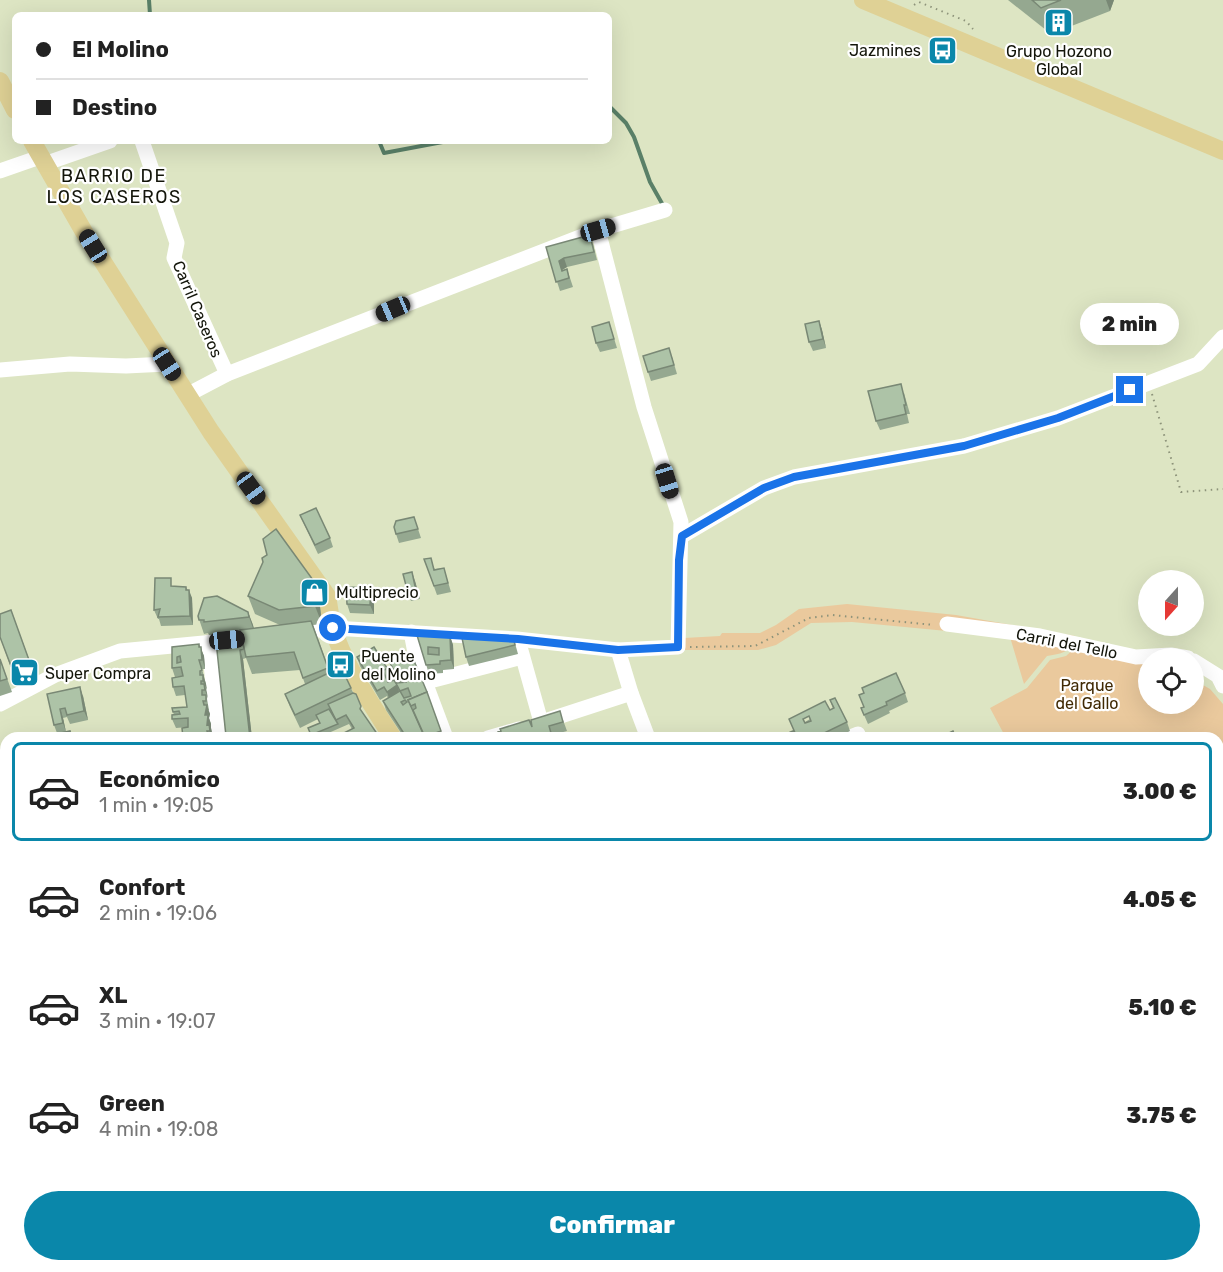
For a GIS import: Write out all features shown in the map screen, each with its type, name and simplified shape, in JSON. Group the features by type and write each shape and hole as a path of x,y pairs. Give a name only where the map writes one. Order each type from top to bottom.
{"main road":[{"path":"863,0 1223,151"},
{"path":"0,81 12,104"},
{"path":"34,144 84,232 211,432 327,596 333,628 366,696 389,732"}],"street":[{"path":"0,171 100,144"},
{"name":"Carril Caseros","path":"143,144 177,243 174,258 227,374"},
{"path":"187,394 227,374 598,230 665,210"},
{"path":"275,636 333,628 518,639 618,650 678,647 681,522 644,406 598,230"},
{"path":"682,536 764,488 794,477 964,446 1058,418 1198,364 1223,337"},
{"path":"0,370 70,364 126,366 167,364"},
{"name":"Carril del Tello","path":"941,624 1040,636 1138,657"},
{"path":"411,632 416,658 444,732"},
{"path":"0,704 55,675 120,651 253,638"},
{"path":"518,639 542,722"},
{"path":"209,642 217,732"},
{"path":"618,650 646,732"},
{"path":"426,682 522,657"},
{"path":"1204,667 1218,676 1223,685"},
{"path":"509,732 631,693"}],"path":[{"path":"1149,383 1181,492 1223,489"},
{"path":"678,647 755,646 809,618 832,615 941,624"}],"green space":[{"path":"847,604 956,615 1075,636 1068,649 1062,653 1047,656 1024,684 1010,637 852,622 811,623 776,645 758,650 685,650 684,638 720,636 722,633 760,633 799,609"},
{"name":"Parque del Gallo","path":"1076,647 1138,661 1138,714 1204,714 1204,686 1223,704 1223,732 1003,732 990,708 1027,688 1050,660 1066,656"}],"building":[{"path":"1032,0 1061,0 1041,8"},
{"path":"590,235 594,252 559,261 562,271 567,269 569,278 556,282 546,247"},
{"path":"819,321 823,339 809,342 805,324"},
{"path":"609,322 614,339 596,343 592,327"},
{"path":"669,348 674,365 648,372 643,356"},
{"path":"901,384 906,414 876,421 868,391"},
{"path":"316,508 330,538 315,545 300,515"},
{"path":"414,517 418,529 396,534 394,527 396,521"},
{"path":"276,529 313,580 315,606 279,610 248,596 263,562 262,558 267,555 263,539"},
{"path":"431,558 434,570 444,568 448,583 434,586 424,559"},
{"path":"412,572 416,591 408,593 403,574"},
{"path":"155,578 171,578 171,586 186,587 186,590 189,590 190,616 158,617 160,609 154,610"},
{"path":"346,587 371,588 370,605 347,604"},
{"path":"217,596 248,612 249,617 204,622 204,620 199,620 198,616 204,598"},
{"path":"11,610 29,660 11,666 0,637 0,614"},
{"path":"311,621 328,668 303,678 294,652 246,657 240,630"},
{"path":"416,632 450,636 451,660 426,665","holes":["428,647 439,648 439,655 428,654"]},
{"path":"513,636 515,645 466,657 462,638"},
{"path":"242,639 244,649 240,650 249,732 226,732 216,641"},
{"path":"199,644 202,660 199,660 202,670 200,675 203,675 201,684 204,684 205,690 202,690 202,695 206,695 206,701 203,701 204,705 207,705 205,715 208,715 207,725 209,724 210,731 182,732 182,728 188,727 188,718 172,719 172,715 180,714 179,711 173,712 172,708 187,707 184,686 173,687 172,678 183,676 181,667 172,668 172,647"},
{"path":"374,647 387,668 383,671 388,682 394,680 397,685 387,692 384,687 377,691 357,657"},
{"path":"412,656 427,692 408,700 422,732 403,732 383,701 400,691 396,683 406,682 403,674 397,676 390,663","holes":["408,688 411,696 404,698 400,691"]},
{"path":"0,659 7,679 0,681"},
{"path":"341,667 351,688 295,715 285,694"},
{"path":"896,673 905,693 886,702 887,705 864,715 861,708 864,707 859,695 864,693 862,688"},
{"path":"80,687 84,711 67,715 65,708 60,709 63,723 54,725 47,694"},
{"path":"427,692 441,731 423,732 413,710 416,708 415,704 411,706 408,700"},
{"path":"353,693 356,694 360,709 376,732 346,732 354,728 346,715 336,720 328,704"},
{"path":"835,698 847,722 826,732 795,732 789,719 825,701 830,710 834,708 830,700","holes":["809,716 811,721 805,723 803,719"]},
{"path":"329,709 338,724 318,732 310,732 308,728 320,723 316,715"},
{"path":"560,711 563,722 549,726 551,732 498,732 501,731 500,729 529,720 532,727 531,720"}],"waterway":[{"path":"149,0 150,12"},
{"path":"612,109 626,123 634,137 650,182 664,207"},
{"path":"380,144 384,153 432,144"}],"place":[{"name":"Grupo Hozono Global","path":"1059,23"},
{"name":"Jazmines","path":"942,50"},
{"name":"Multiprecio","path":"315,592"},
{"name":"Puente del Molino","path":"340,665"},
{"name":"Super Compra","path":"24,673"}],"district":[{"name":"BARRIO DE LOS CASEROS","path":"114,186"}],"route":[{"path":"333,628 518,639 618,650 678,647 679,560 682,536 728,508 764,488 794,477 964,446 1058,418 1130,390"}]}
